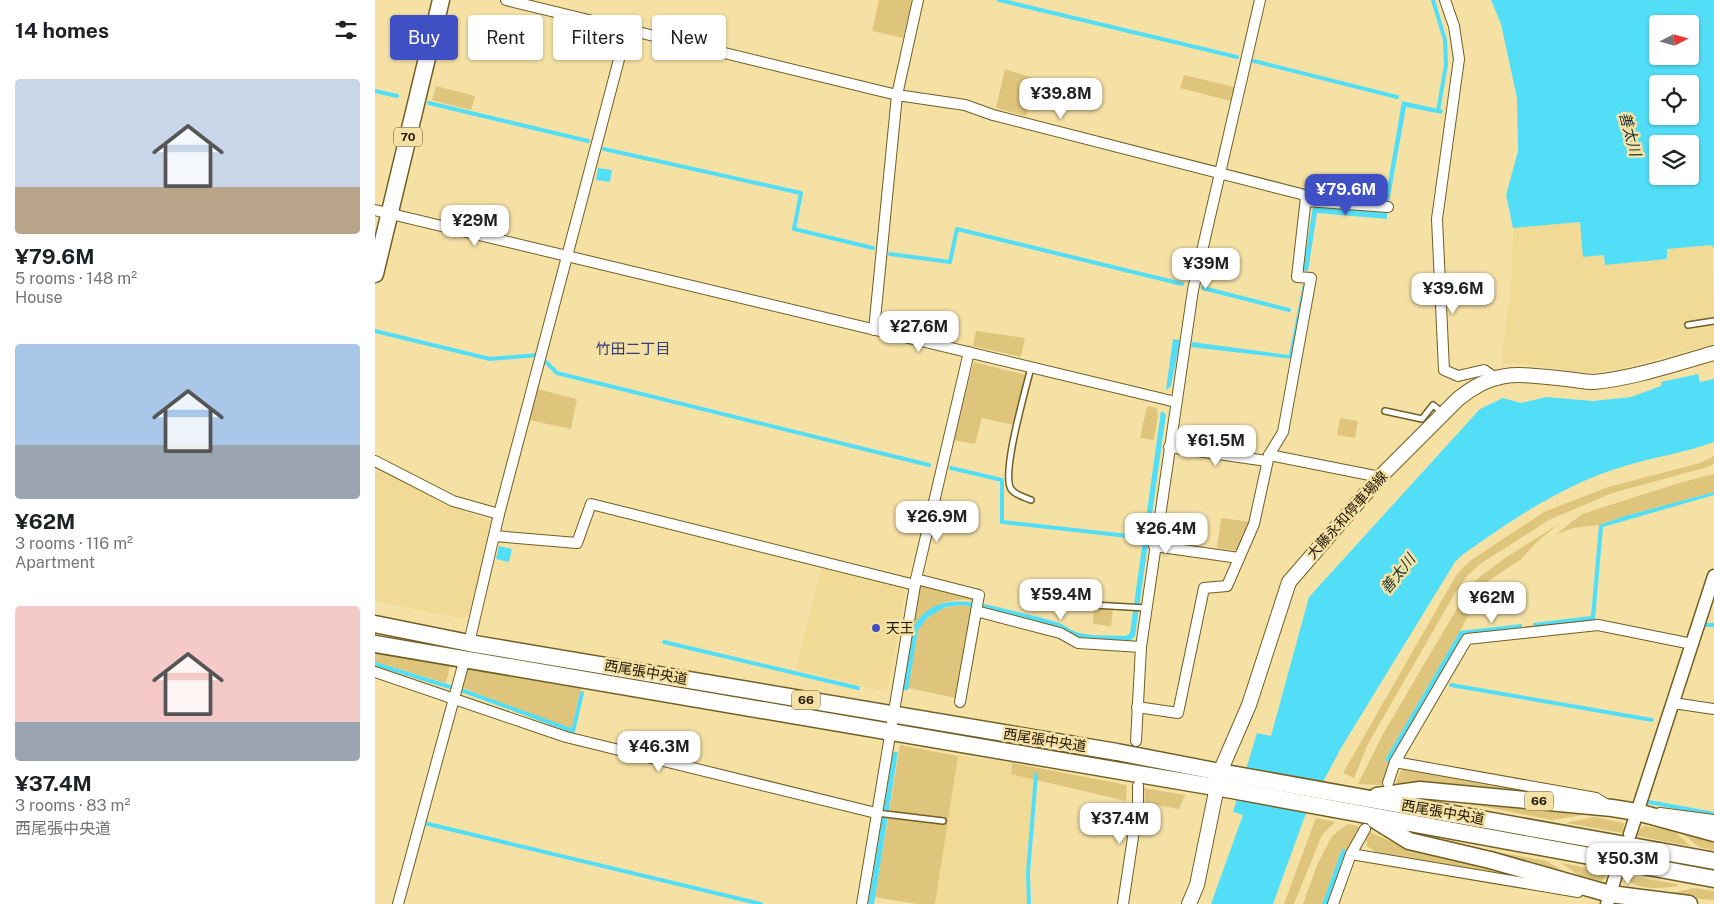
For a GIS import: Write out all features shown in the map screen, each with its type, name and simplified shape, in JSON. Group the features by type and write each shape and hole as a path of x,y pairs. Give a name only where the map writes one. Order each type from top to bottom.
{"main road":[{"name":"70","path":"375,274 382,211 441,0"},
{"name":"大藤永和停車場線","path":"1189,904 1197,885 1249,704 1289,582 1380,477 1443,413 1471,388 1494,377 1524,374 1593,382 1634,375 1714,353"},
{"name":"西尾張中央道","path":"375,624 467,650 890,732 1226,781 1339,793 1714,861"},
{"name":"西尾張中央道","path":"375,644 467,650 1117,752 1331,808 1366,822 1714,879"},
{"name":"66","path":"1362,798 1420,790 1612,808 1637,812 1714,833"},
{"name":"66","path":"1366,822 1409,841 1490,860 1609,898 1689,904"}],"street":[{"path":"506,0 534,3 575,15"},
{"path":"874,330 897,95 918,0"},
{"path":"1135,741 1143,607 1193,290 1260,0"},
{"path":"1445,0 1454,26 1459,59 1437,219 1444,370 1458,376 1484,370 1494,377"},
{"path":"642,34 897,95 965,105 993,115 1301,194 1306,197 1297,277 1311,278 1283,432 1268,458 1254,524 1227,586 1204,588 1178,714 1137,707"},
{"path":"398,904 467,650 499,514 619,60"},
{"path":"1306,201 1388,207"},
{"path":"382,211 1175,402"},
{"path":"862,904 915,582 969,352"},
{"path":"1169,447 1268,458 1380,477"},
{"path":"375,461 453,501 499,514"},
{"path":"494,536 577,543 591,504 915,582 979,595 960,702"},
{"path":"1154,546 1239,558"},
{"path":"1630,834 1714,576"},
{"path":"977,607 1060,633 1078,643 1141,648"},
{"path":"1388,783 1395,762 1467,639 1599,625 1692,644"},
{"path":"375,672 453,697 565,737 878,813"},
{"path":"1673,703 1714,710"},
{"path":"1395,762 1596,798 1612,808"},
{"path":"1123,904 1139,804 1138,786"},
{"path":"1637,812 1682,814 1714,820"},
{"path":"1333,904 1351,854 1366,822"},
{"path":"1351,854 1609,898 1623,896 1637,904"},
{"path":"1609,898 1616,874"}],"lane":[{"path":"1688,325 1714,322"},
{"path":"1031,367 1007,471 1011,489 1016,494 1031,500"},
{"path":"1385,411 1422,419 1433,405 1443,413"},
{"path":"1093,605 1143,607"},
{"path":"878,813 943,821"}],"shaded area":[{"path":"879,0 912,0 903,38 872,31"},
{"path":"1005,69 1036,79 1026,116 996,108"},
{"path":"1184,75 1234,87 1231,101 1180,88"},
{"path":"436,86 475,96 471,110 432,100"},
{"path":"1580,222 1604,254 1605,265 1667,259 1666,249 1712,244 1714,344 1619,369 1595,372 1577,372 1514,363 1501,366 1512,277 1513,228"},
{"path":"976,331 1025,338 1021,357 973,346"},
{"path":"974,362 1026,375 1014,425 982,418 975,444 953,440"},
{"path":"537,389 577,399 571,429 529,420"},
{"path":"1147,406 1157,408 1158,416 1154,440 1140,438"},
{"path":"1340,418 1358,421 1355,438 1337,435"},
{"path":"1714,456 1714,464 1704,468 1612,493 1549,520 1480,564 1468,575 1455,593 1368,744 1354,778 1343,773 1457,574 1471,560 1544,512 1608,487 1700,463"},
{"path":"375,468 454,508 493,522 472,612 463,619 375,601"},
{"path":"1714,474 1714,492 1599,525 1573,528 1555,535 1582,514 1679,483"},
{"path":"1221,518 1252,522 1240,551 1217,548"},
{"path":"1559,524 1539,540 1520,560 1485,583 1460,631 1385,760 1389,763 1381,785 1358,784 1383,734 1472,583 1505,558"},
{"path":"821,568 906,588 887,692 796,669"},
{"path":"922,584 973,597 973,601 956,600 939,605 923,615 913,628 911,627 918,588"},
{"path":"964,605 972,607 956,698 908,688 918,631 926,619 943,609"},
{"path":"1094,607 1113,609 1111,626 1093,624"},
{"path":"375,653 450,666 446,683 375,662"},
{"path":"467,668 581,688 571,732 459,686"},
{"path":"900,745 958,756 935,904 917,904 875,897"},
{"path":"958,756 1012,763 1011,774 1034,778 1027,873 1028,904 935,904"},
{"path":"1012,763 1127,785 1126,801 1011,774"},
{"path":"1405,768 1559,797 1463,792 1396,783 1401,770"},
{"path":"1144,788 1185,795 1179,809 1145,803"},
{"path":"1422,795 1594,813 1553,820"},
{"path":"1594,817 1624,823 1623,833 1566,823"},
{"path":"1316,818 1335,822 1322,835 1294,904 1284,904"},
{"path":"1348,824 1361,827 1347,850 1342,849 1322,904 1303,904 1318,863 1332,836"},
{"path":"1645,826 1674,831 1690,846 1637,836 1641,828"},
{"path":"1673,826 1714,838 1714,850 1699,847"},
{"path":"1370,832 1394,843 1484,863 1541,882 1380,855 1367,846 1366,839"},
{"path":"1459,845 1547,861 1577,880"},
{"path":"1561,863 1610,872 1602,881 1580,876"},
{"path":"1627,876 1678,884 1678,886 1642,887 1635,885"},
{"path":"1694,888 1714,891 1714,900 1658,896"}],"water":[{"name":"善太川","path":"1491,0 1714,0 1714,249 1712,245 1667,249 1667,259 1605,265 1604,255 1583,257 1580,222 1513,228 1506,195 1518,151 1517,98 1501,24"},
{"path":"1402,101 1443,110 1442,114 1406,107 1389,202 1385,201"},
{"path":"598,168 612,170 610,182 596,180"},
{"path":"1313,206 1387,213 1387,219 1317,213 1308,271 1303,270"},
{"path":"1303,284 1306,284 1293,359 1191,347 1192,342 1289,355"},
{"path":"1173,339 1180,340 1171,386 1166,390"},
{"name":"善太川","path":"1698,374 1700,382 1714,379 1714,442 1625,466 1581,482 1500,528 1462,555 1455,562 1341,748 1305,816 1273,904 1211,904 1243,815 1233,812 1257,733 1271,736 1309,597 1480,409 1503,398 1521,403 1546,397 1593,401 1631,397 1661,386 1661,382"},
{"path":"1161,411 1166,414 1135,636 1130,641 1076,637 1052,626 964,605 946,607 928,617 918,630 908,690 902,690 913,628 922,615 933,607 945,603 973,602 987,605 1048,620 1088,635 1126,636 1130,633"},
{"path":"1714,492 1714,495 1603,527 1595,620 1534,628 1533,623 1591,616 1599,525"},
{"path":"499,546 512,549 509,562 496,559"},
{"path":"1522,624 1522,629 1463,635 1389,763 1385,760 1460,631"},
{"path":"893,752 898,752 874,904 868,904"},
{"path":"1342,849 1347,850 1327,904 1322,904"}],"waterway":[{"path":"999,0 1237,57"},
{"path":"1433,0 1445,40 1446,65 1438,111"},
{"path":"1254,61 1397,97"},
{"path":"375,91 397,96"},
{"path":"429,103 588,141"},
{"path":"604,149 801,193 794,229 873,248"},
{"path":"890,254 950,262 957,229 1182,284"},
{"path":"1203,288 1289,310"},
{"path":"375,331 490,359 538,355"},
{"path":"546,362 557,373 929,465"},
{"path":"951,468 1002,480 1002,522 1137,537"},
{"path":"1706,625 1714,625"},
{"path":"664,642 858,688"},
{"path":"375,664 450,687"},
{"path":"1451,685 1652,720"},
{"path":"461,690 573,731 582,693"},
{"path":"1029,904 1028,873 1036,775"},
{"path":"1649,802 1714,814"},
{"path":"424,823 761,904"}],"place":[{"name":"天王","path":"876,628"}],"district":[{"name":"竹田二丁目","path":"633,349"}]}
